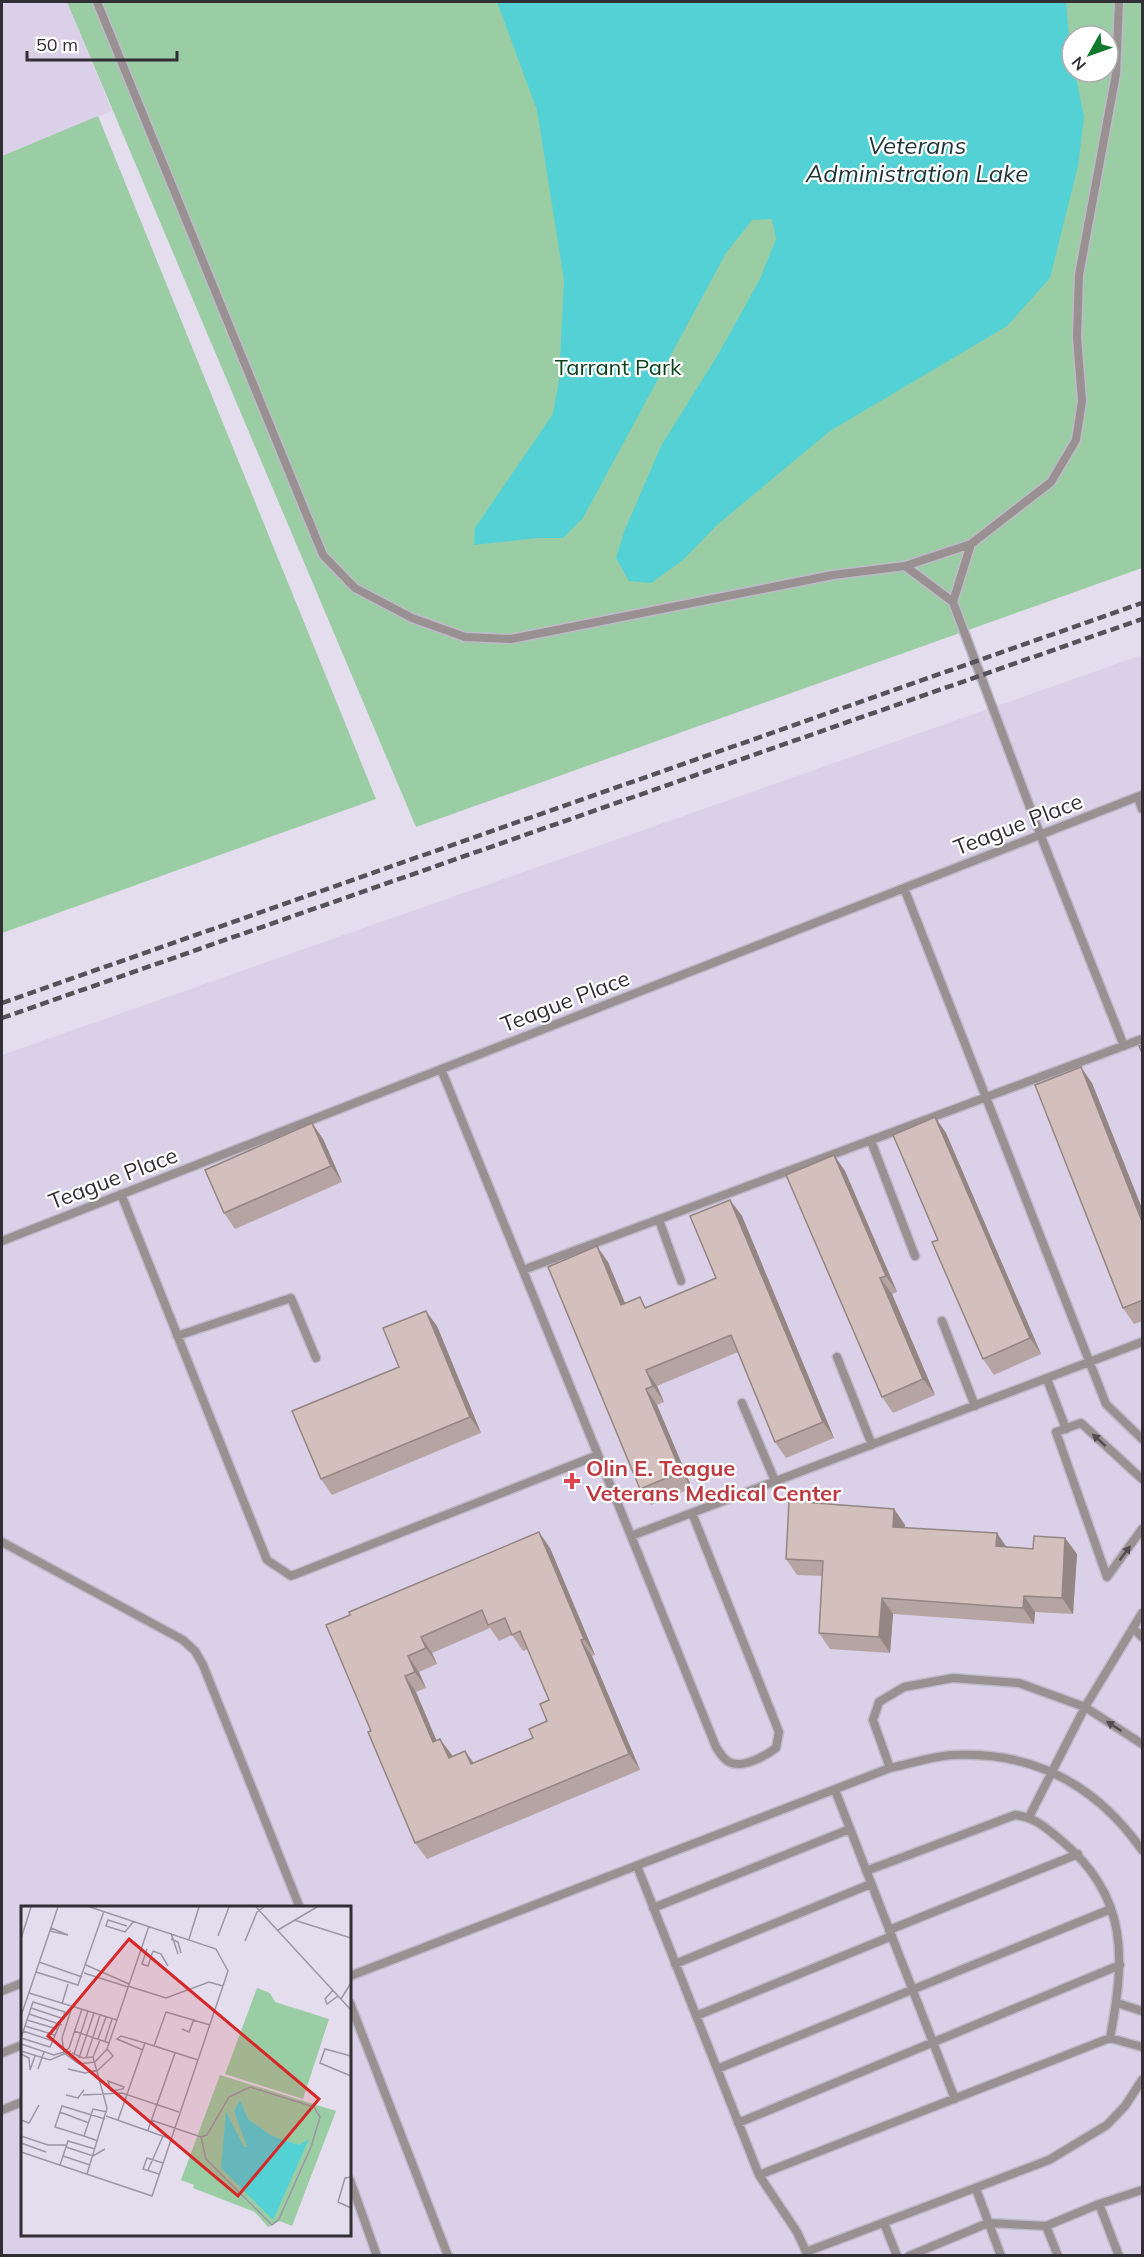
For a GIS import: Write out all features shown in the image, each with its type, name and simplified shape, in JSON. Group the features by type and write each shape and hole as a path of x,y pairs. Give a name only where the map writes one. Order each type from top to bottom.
{"lane":[{"path":"97,2 323,555 354,588 412,618 465,638 511,639 833,575 905,566 971,544 1051,482 1076,440 1082,400 1077,338 1079,275 1116,74 1119,2"},
{"path":"953,602 971,544"},
{"path":"905,566 953,602 1040,834 1124,1046"},
{"path":"1140,796 1143,809"},
{"name":"Teague Place","path":"2,1241 1140,796"},
{"path":"904,888 1106,1404 1143,1439"},
{"path":"523,1270 1143,1039"},
{"path":"441,1069 716,1747 728,1762 738,1764 765,1756 776,1748 779,1732 692,1513"},
{"path":"871,1141 915,1257"},
{"path":"121,1194 267,1560 291,1576 598,1455"},
{"path":"659,1220 681,1281"},
{"path":"177,1336 291,1298 316,1358"},
{"path":"942,1321 975,1406"},
{"path":"630,1536 1143,1342"},
{"path":"837,1357 872,1445"},
{"path":"1047,1378 1066,1429"},
{"path":"742,1403 775,1481"},
{"path":"1143,1479 1081,1423 1056,1432 1107,1577 1143,1529"},
{"path":"2,1542 183,1640 195,1652 203,1665 299,1906"},
{"path":"1029,1816 1085,1707 1143,1613"},
{"path":"1133,1628 1143,1637"},
{"path":"890,1768 873,1720 879,1702 904,1688 953,1678 1019,1683 1085,1707 1143,1744"},
{"path":"351,1976 890,1768 952,1755 1010,1758 1052,1770 1102,1803 1124,1824 1143,1850"},
{"path":"835,1790 955,2099"},
{"path":"866,1871 1015,1815 1029,1816 1078,1854 1097,1880 1112,1909 1118,1934 1120,1965 1117,2003 1110,2038"},
{"path":"653,1908 850,1829"},
{"path":"696,2016 1078,1854"},
{"path":"636,1866 759,2175 797,2232 807,2254 1049,2160 1107,2125 1125,2106 1143,2080"},
{"path":"675,1964 871,1884"},
{"path":"717,2069 1112,1909"},
{"path":"738,2123 1120,1965"},
{"path":"2,1991 21,1983"},
{"path":"1117,2003 1143,2011"},
{"path":"351,2007 448,2256"},
{"path":"759,2175 1110,2038 1143,2047"},
{"path":"2,2053 21,2045"},
{"path":"2,2110 21,2102"},
{"path":"351,2183 377,2256"},
{"path":"976,2189 1001,2256"},
{"path":"909,2256 988,2223 1046,2226 1099,2204 1143,2190"},
{"path":"1099,2204 1119,2256"},
{"path":"884,2223 897,2256"},
{"path":"1046,2226 1058,2256"},
{"path":"932,2246 936,2256"}],"shaded area":[{"path":"2,2 67,2 112,111 2,156"},
{"name":"Olin E. Teague Veterans Medical Center","path":"1142,655 1142,2255 2,2255 2,1055"}],"green space":[{"name":"Tarrant Park","path":"67,2 1142,2 1142,568 416,827"},
{"path":"98,116 376,799 2,933 2,156"}],"water":[{"name":"Veterans Administration Lake","path":"497,2 1066,2 1068,24 1060,24 1060,84 1077,84 1084,117 1078,166 1050,278 1007,326 830,431 717,525 683,560 651,583 629,581 616,558 624,532 661,446 719,353 760,279 776,239 772,219 752,220 726,253 583,518 563,538 537,538 474,545 475,528 553,414 559,380 564,280 537,110"}],"building":[{"path":"1081,1067 1143,1224 1143,1300 1123,1308 1035,1085"},
{"path":"935,1117 1030,1338 983,1359 932,1242 938,1240 893,1135"},
{"path":"312,1123 331,1166 224,1213 205,1170"},
{"path":"834,1155 886,1276 880,1278 923,1379 882,1397 786,1175"},
{"path":"730,1200 823,1422 775,1442 731,1335 646,1370 653,1386 646,1389 681,1472 640,1489 548,1267 597,1246 621,1305 640,1297 645,1308 716,1278 690,1216"},
{"path":"426,1311 470,1417 321,1479 292,1411 399,1367 383,1328"},
{"path":"789,1501 894,1509 893,1527 997,1533 996,1546 1033,1549 1034,1536 1065,1538 1062,1598 1024,1596 1023,1608 882,1598 879,1637 819,1633 823,1561 786,1559"},
{"path":"539,1532 629,1754 415,1843 326,1625 350,1615 349,1612","holes":["482,1610 488,1625 505,1618 512,1635 520,1631 549,1700 540,1704 547,1721 529,1729 533,1738 471,1764 465,1751 449,1758 440,1739 433,1742 405,1676 415,1672 408,1656 426,1648 421,1637"]}],"railway":[{"path":"2,1003 1142,603"},
{"path":"2,1018 1142,619"}],"place":[{"name":"Olin E. Teague Veterans Medical Center","path":"572,1481"}]}
